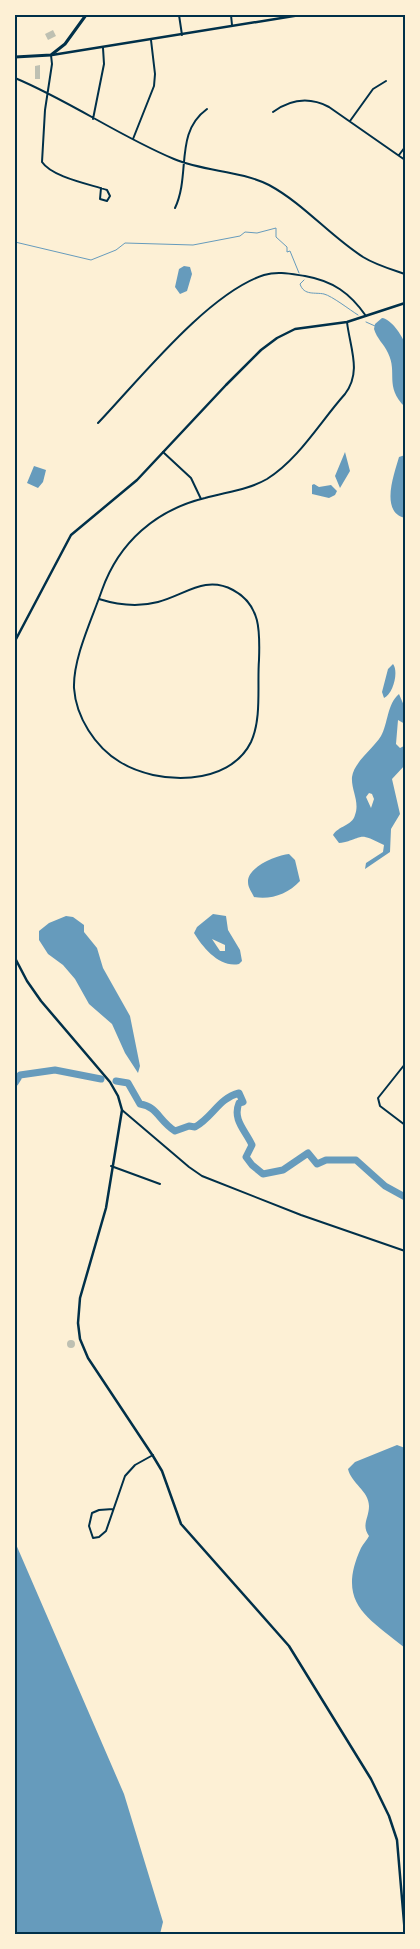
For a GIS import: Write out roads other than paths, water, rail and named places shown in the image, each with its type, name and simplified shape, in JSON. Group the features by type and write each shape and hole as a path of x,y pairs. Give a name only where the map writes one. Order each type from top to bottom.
{"main road":[{"path":"15,57 51,55 65,44 86,15"}],"street":[{"path":"178,15 182,35"},
{"path":"231,15 233,27"},
{"path":"101,188 100,199 107,201 110,193 101,188 58,174 47,168 42,162 46,91 52,64 51,55 233,27 284,16 300,15"},
{"path":"133,139 154,86 155,69 151,40"},
{"path":"93,118 104,64 103,48"},
{"path":"15,78 46,91 53,98 133,139 185,162 249,177 265,183 280,192 361,256 405,274"},
{"path":"350,122 373,89 386,80"},
{"path":"273,112 295,101 311,101 324,104 405,160"},
{"path":"175,208 185,173 186,140 197,117 207,109"},
{"path":"398,156 405,147"},
{"path":"98,424 197,319 235,289 256,278 282,273 325,280 346,292 366,316"},
{"path":"15,641 71,535 137,480 245,364 277,338 295,329 347,322 405,303"},
{"path":"99,599 124,604 148,604 172,597 196,586 209,584 230,589 247,602 256,616 260,629 256,722 251,742 236,762 223,770 189,778 154,774 127,766 101,746 79,712 74,682 76,665 99,599 116,560 136,535 162,515 201,499 250,487 274,474 288,463 344,394 352,382 355,365 347,322"},
{"path":"163,452 191,478 201,499"},
{"path":"15,958 27,981 41,1001 110,1082 118,1096 122,1110 106,1208 80,1298 79,1331 82,1345 88,1358 162,1471 176,1514 182,1524 288,1646 371,1780 389,1816 397,1840 404,1934"},
{"path":"405,1064 382,1091 378,1101 387,1112 405,1125"},
{"path":"122,1110 202,1176 301,1215 405,1251"},
{"path":"112,1166 160,1184"},
{"path":"112,1509 99,1510 92,1513 89,1526 93,1538 99,1537 106,1531 112,1509 128,1472 153,1455"}],"water":[{"path":"184,266 190,267 192,274 187,291 180,294 175,287 179,269"},
{"path":"382,318 389,321 396,328 405,344 405,407 395,393 391,360 374,329 375,324"},
{"path":"345,452 350,471 340,488 335,476"},
{"path":"405,455 405,518 397,514 393,508 391,491 399,457"},
{"path":"34,466 46,470 43,482 38,488 27,483"},
{"path":"314,484 319,487 331,485 337,491 335,495 329,498 312,494 312,485"},
{"path":"393,664 395,668 394,682 390,692 384,698 382,692 388,669"},
{"path":"399,694 405,708 405,724 398,720 396,744 400,748 404,746 405,732 405,765 392,779 400,814 391,829 390,852 365,869 366,863 383,852 384,845 364,837 339,843 333,835 353,819 356,805 352,782 353,771 381,736 395,698","holes":["369,793 372,794 374,799 371,808 366,797"]},
{"path":"289,854 295,860 300,881 285,893 267,898 254,897 248,882 252,871 270,859"},
{"path":"213,914 226,916 228,930 240,950 242,961 239,964 225,963 213,956 194,933 197,927","holes":["212,939 225,945 225,951 220,951"]},
{"path":"66,916 73,917 84,925 84,932 97,948 103,968 130,1016 140,1066 138,1073 125,1053 112,1024 89,1004 75,979 63,965 48,954 39,940 39,931 49,923"},
{"path":"397,1445 405,1448 405,1648 379,1627 359,1607 354,1596 352,1582 354,1567 361,1548 369,1536 365,1525 369,1506 366,1496 348,1469 355,1462"},
{"path":"15,1542 124,1794 163,1922 160,1934 15,1934"}],"waterway":[{"path":"15,242 91,260 116,250 125,243 193,245 240,236 245,232 257,233 276,228 276,237 287,247 287,252 290,251 299,273"},
{"path":"304,280 300,284 307,292 327,295 358,315"},
{"path":"366,322 375,326"},
{"path":"15,1083 20,1075 55,1070 101,1079"},
{"path":"116,1081 128,1083 140,1104 155,1111 175,1131 189,1126 195,1127 226,1099 239,1093 243,1102 239,1103 237,1109 238,1120 252,1145 246,1157 263,1174 283,1170 308,1153 317,1164 326,1160 356,1160 385,1186 405,1197"}]}
